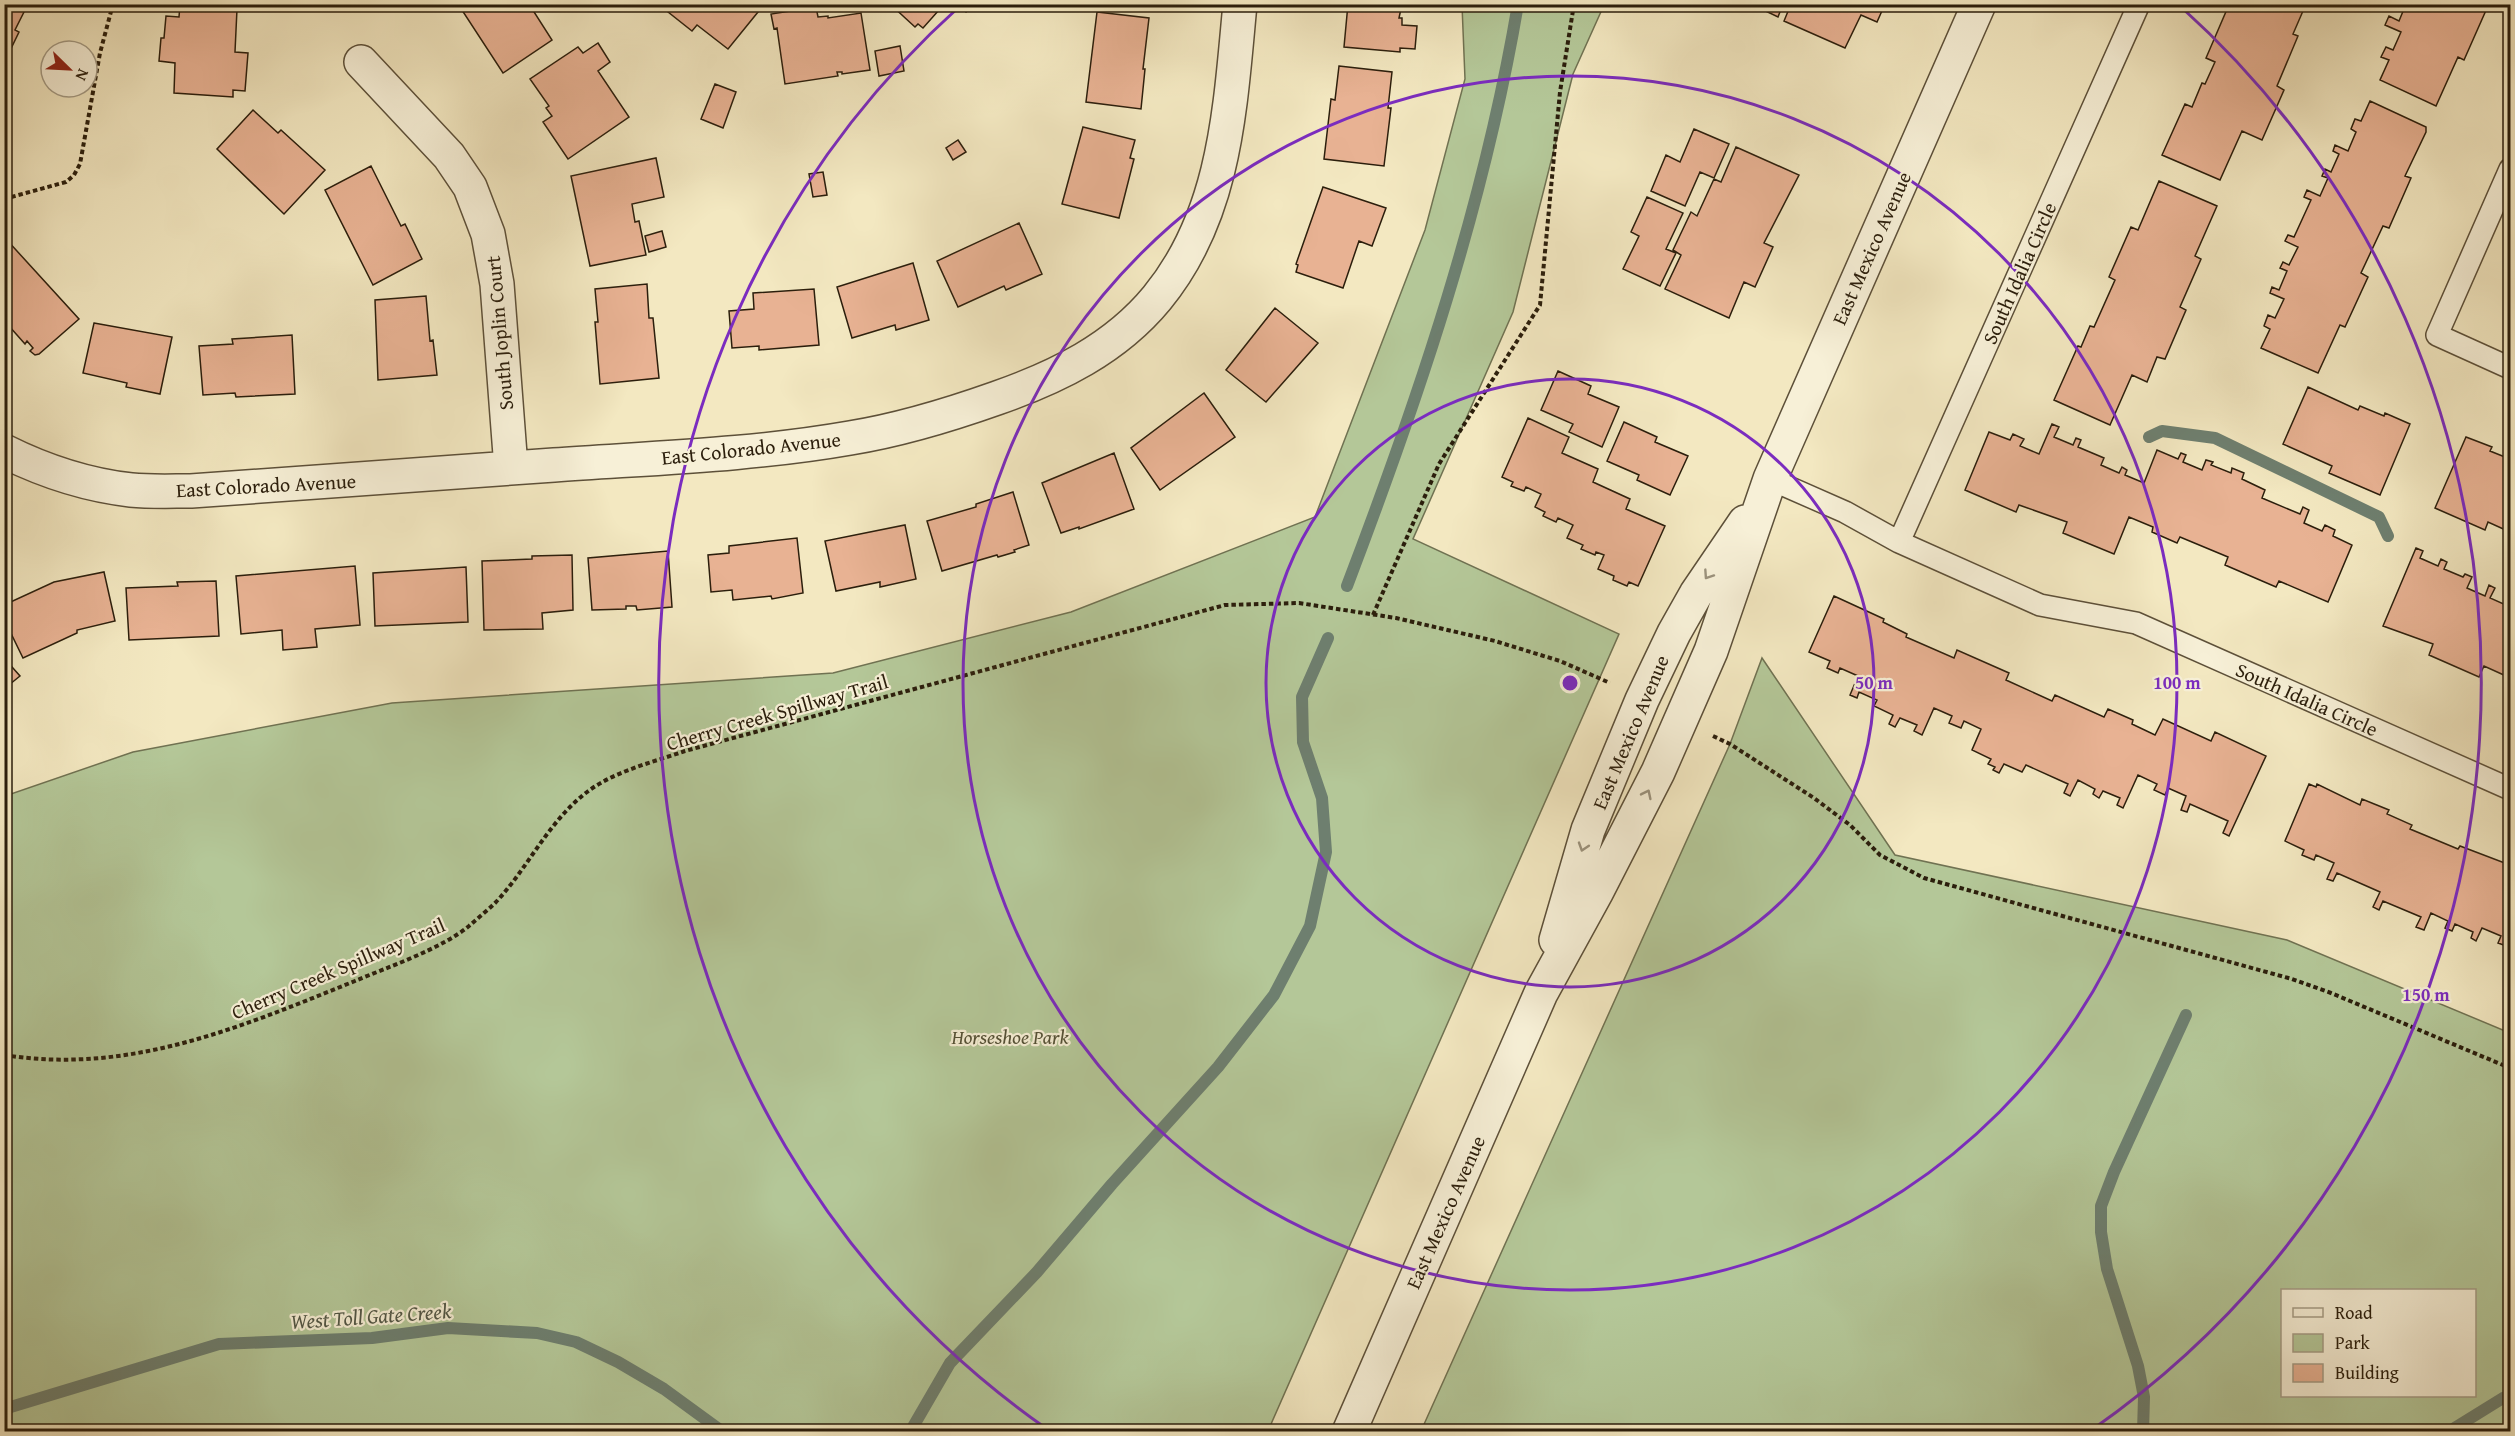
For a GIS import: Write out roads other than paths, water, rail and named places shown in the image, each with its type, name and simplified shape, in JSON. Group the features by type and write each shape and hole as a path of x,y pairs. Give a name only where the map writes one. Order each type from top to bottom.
{"street":[{"name":"East Colorado Avenue","path":"4,451 28,463 79,481 132,490 191,491 754,450 850,438 945,416 1044,382 1085,360 1123,332 1156,300 1183,262 1209,206 1222,156 1240,4"},
{"name":"East Mexico Avenue","path":"1349,1431 1541,993 1658,772 1725,614 1767,486 1979,4"},
{"name":"South Joplin Court","path":"361,62 449,156 470,187 488,234 497,284 511,468"},
{"name":"East Mexico Avenue","path":"1541,993 1588,830 1642,700 1674,633 1696,594 1767,486"}],"lane":[{"name":"South Idalia Circle","path":"1899,542 2139,4"},
{"path":"2511,169 2437,335 2511,368"},
{"name":"South Idalia Circle","path":"1767,486 1845,512 1899,542 2040,605 2136,623 2511,789"}],"waterway":[{"path":"1347,586 1399,444 1447,300 1487,153 1518,4"},
{"path":"2149,437 2162,431 2215,438 2379,517 2388,536"},
{"path":"910,1432 950,1363 1037,1272 1112,1184 1218,1067 1274,995 1310,926 1326,852 1322,798 1303,742 1302,697 1328,638"},
{"path":"2143,1432 2144,1397 2138,1366 2107,1269 2101,1232 2101,1206 2114,1172 2186,1015"},
{"name":"West Toll Gate Creek","path":"4,1409 219,1344 372,1338 448,1328 537,1333 576,1342 618,1362 664,1389 723,1432"},
{"name":"West Toll Gate Creek","path":"2448,1432 2510,1396"}],"park label":[{"name":"Horseshoe Park","path":"1010,1036"}]}
